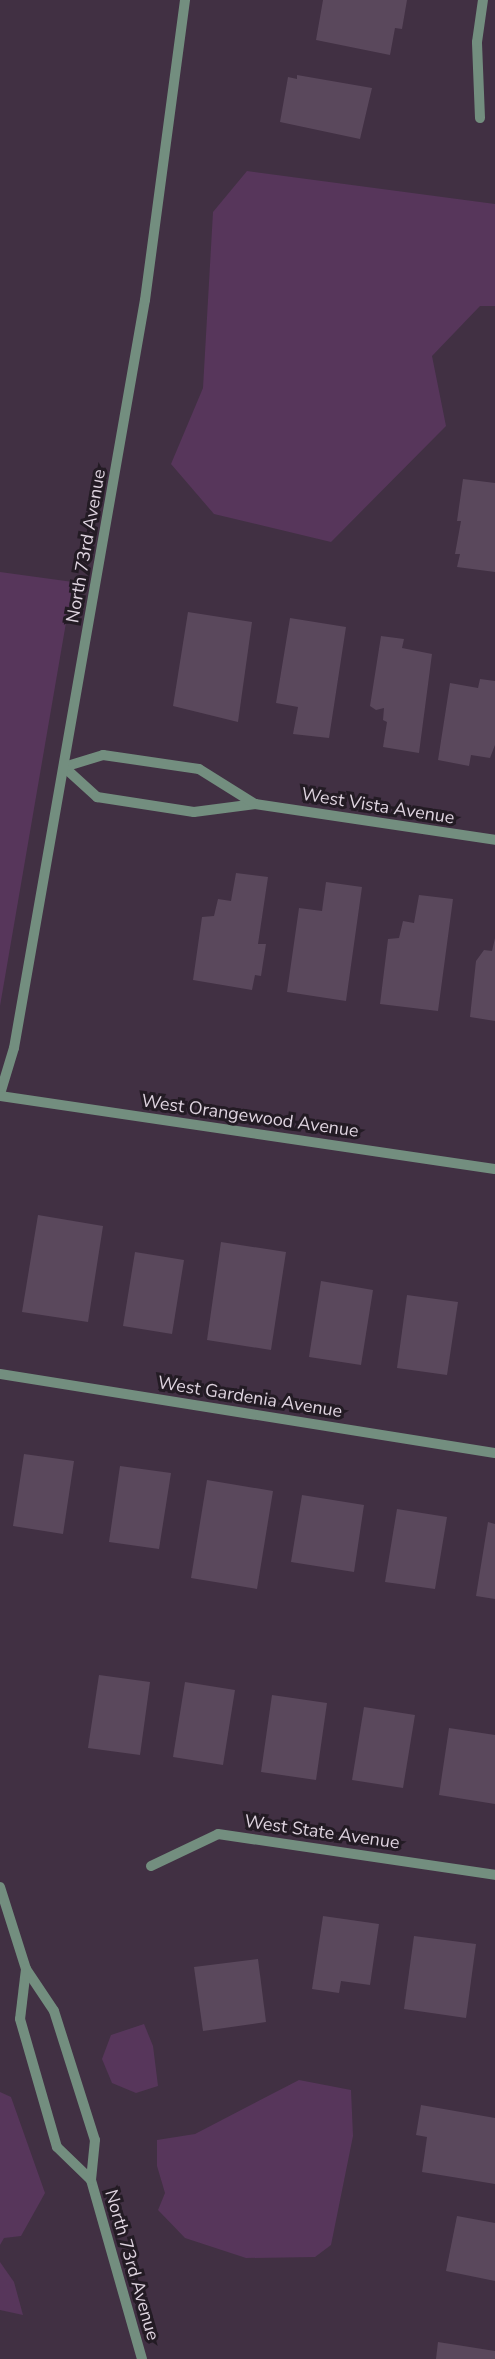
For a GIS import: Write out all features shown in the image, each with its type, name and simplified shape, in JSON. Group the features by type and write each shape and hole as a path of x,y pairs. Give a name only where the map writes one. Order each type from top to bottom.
{"street":[{"name":"North 73rd Avenue","path":"0,1095 14,1048 145,300 185,0"},
{"path":"480,118 477,42 483,0"},
{"name":"West Vista Avenue","path":"64,767 103,755 199,769 255,804"},
{"name":"West Vista Avenue","path":"64,767 97,797 194,812 255,804 495,840"},
{"name":"West Orangewood Avenue","path":"0,1095 495,1169"},
{"name":"West Gardenia Avenue","path":"0,1374 495,1453"},
{"name":"West State Avenue","path":"150,1866 219,1834 495,1875"},
{"name":"North 73rd Avenue","path":"0,1887 26,1969 54,2011 95,2139 91,2180 142,2359"},
{"name":"North 73rd Avenue","path":"26,1969 20,2019 57,2147 91,2180"}],"shaded area":[{"path":"247,171 495,204 495,306 480,306 432,356 446,426 331,542 214,514 171,464 203,388 213,212"},
{"path":"0,572 73,582 0,1006"},
{"path":"144,2024 153,2046 158,2086 136,2093 112,2083 102,2059 111,2035"},
{"path":"299,2080 351,2090 353,2136 331,2245 315,2257 246,2258 185,2238 158,2210 165,2193 157,2166 157,2140 195,2134"},
{"path":"0,2092 11,2097 45,2193 21,2236 4,2238 0,2245"},
{"path":"0,2262 14,2282 23,2315 0,2310"}],"building":[{"path":"323,0 407,0 402,29 395,28 390,55 316,40"},
{"path":"297,75 372,88 360,139 280,122 288,77 297,79"},
{"path":"463,479 495,483 495,572 457,567 460,554 455,554 461,521 457,521"},
{"path":"188,612 252,622 238,722 173,706"},
{"path":"290,618 346,627 329,738 293,734 298,707 276,703"},
{"path":"381,636 404,639 402,648 432,654 419,753 383,747 387,722 383,720 384,708 376,710 370,706"},
{"path":"480,679 495,681 495,745 490,758 471,755 469,766 438,760 450,683 478,688"},
{"path":"236,873 268,877 258,944 266,944 261,976 255,975 252,990 193,980 202,917 214,916 218,899 231,901"},
{"path":"326,882 362,887 346,1001 287,992 299,908 322,911"},
{"path":"419,895 453,899 438,1011 380,1004 388,939 399,938 403,921 414,923"},
{"path":"495,938 495,1021 470,1017 476,961 484,950 492,951"},
{"path":"38,1215 103,1226 88,1322 22,1312"},
{"path":"221,1242 286,1252 271,1350 207,1340"},
{"path":"135,1252 184,1260 172,1334 123,1326"},
{"path":"321,1281 373,1290 361,1365 309,1357"},
{"path":"407,1295 458,1302 447,1375 397,1368"},
{"path":"24,1454 74,1461 63,1534 13,1526"},
{"path":"120,1466 171,1473 159,1549 109,1542"},
{"path":"207,1480 273,1491 257,1589 191,1578"},
{"path":"302,1495 364,1505 354,1572 291,1562"},
{"path":"397,1509 447,1517 435,1589 385,1582"},
{"path":"488,1522 495,1524 495,1599 476,1596"},
{"path":"99,1675 150,1682 140,1755 88,1748"},
{"path":"185,1682 235,1690 223,1765 173,1757"},
{"path":"272,1695 327,1703 316,1780 261,1772"},
{"path":"364,1707 415,1715 403,1788 352,1780"},
{"path":"449,1728 495,1735 495,1804 439,1795"},
{"path":"323,1916 379,1924 370,1985 341,1981 339,1993 312,1989"},
{"path":"414,1936 476,1944 466,2018 404,2009"},
{"path":"258,1959 266,2022 203,2031 194,1967"},
{"path":"421,2105 495,2118 495,2184 422,2172 427,2137 416,2135"},
{"path":"457,2216 495,2223 495,2281 446,2271"},
{"path":"438,2342 495,2351 495,2359 436,2359"}]}
